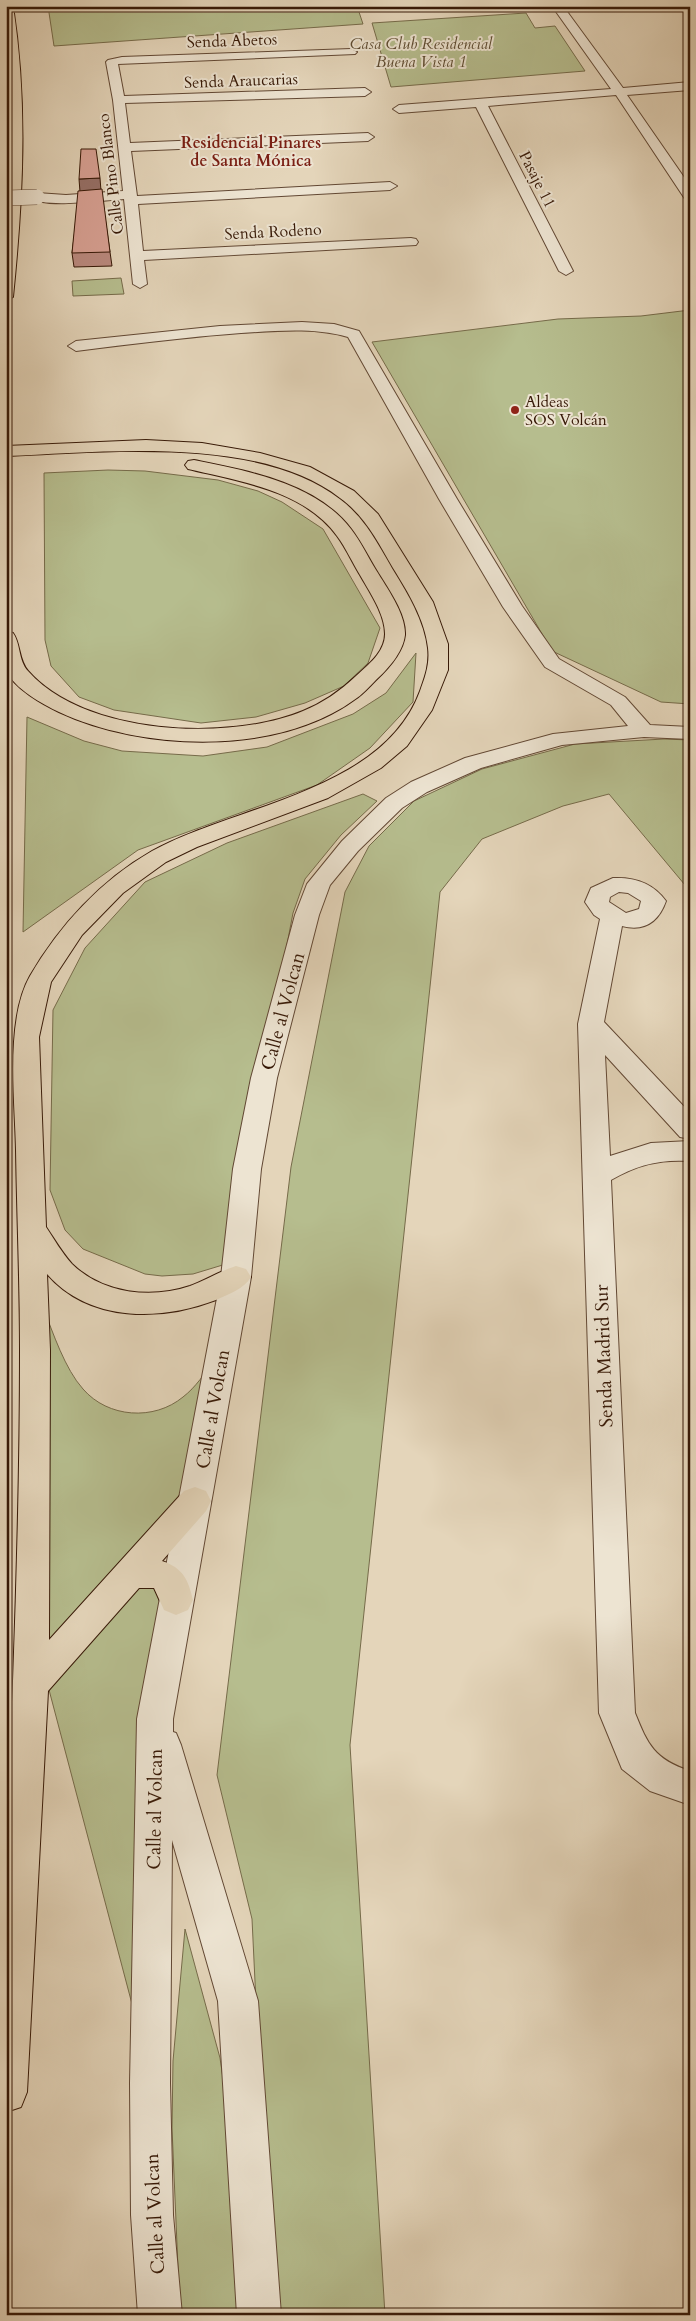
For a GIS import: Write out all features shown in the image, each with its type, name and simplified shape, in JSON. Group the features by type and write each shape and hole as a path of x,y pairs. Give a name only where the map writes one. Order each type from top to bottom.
{"highway":[{"path":"6,297 19,156 19,100 8,6"},
{"path":"6,467 146,445 202,448 266,460 304,471 326,481 348,495 372,518 423,602 438,644 438,670 425,706 399,740 373,763 320,793 189,842 158,858 114,888 73,930 39,982 26,1037 35,1350 31,1685 6,2092"},
{"path":"6,451 192,465 268,483 305,500 336,523 344,532 388,610 395,631 393,645 364,685 344,699 300,719 272,727 210,737 141,732 101,722 69,710 31,687 12,663 6,637"},
{"path":"33,1230 66,1276 85,1289 108,1299 134,1304 161,1304 189,1300 214,1290 236,1277"},
{"path":"31,1685 195,1501"},
{"path":"128,1574 152,1572 166,1576 174,1585 176,1600"}],"street":[{"path":"557,6 619,91 690,196"},
{"name":"Senda Abetos","path":"115,61 351,52"},
{"name":"Calle Pino Blanco","path":"115,61 112,62 125,147 140,284"},
{"path":"399,109 690,86"},
{"name":"Senda Araucarias","path":"119,100 365,92"},
{"name":"Pasaje 11","path":"480,102 566,271"},
{"path":"125,147 368,137"},
{"path":"6,198 41,196 66,199 129,194 390,186"},
{"name":"Senda Rodeno","path":"137,256 411,242"},
{"path":"76,346 275,327 340,329 354,334 468,532 514,607 552,663 618,701 644,731"},
{"name":"Calle al Volcan","path":"160,2315 152,2216 150,2083 155,1718 236,1277 247,1168 264,1078 307,915 319,884 350,846 394,803 419,787 473,763 561,739 644,731 690,733"},
{"name":"Senda Madrid Sur","path":"612,917 591,1024 617,1713 635,1757 677,1784"},
{"path":"591,1024 690,1130"},
{"path":"596,1176 627,1158 663,1149 690,1151"},
{"path":"155,1718 238,2001 260,2315"}],"green space":[{"path":"48,6 357,6 363,24 54,46"},
{"name":"Casa Club Residencial Buena Vista 1","path":"526,13 535,28 555,26 585,71 391,87 372,23"},
{"path":"121,278 124,294 73,296 72,281"},
{"path":"690,310 690,704 661,702 552,651 372,342 558,319 641,316"},
{"path":"108,470 145,471 218,480 258,491 282,502 323,529 380,628 368,663 344,686 305,703 256,717 201,723 114,710 79,697 51,666 45,640 44,473"},
{"path":"416,653 413,702 370,748 317,785 138,850 23,932 27,717 84,741 122,751 203,756 267,747 353,714 386,693"},
{"path":"664,739 690,740 690,891 609,794 563,806 482,839 440,892 350,1745 385,2315 271,2315 252,1919 217,1775 291,1167 345,892 369,846 414,801 482,769 575,744"},
{"path":"363,794 377,801 341,835 305,879 293,913 226,1264 193,1274 162,1276 145,1274 83,1249 65,1230 50,1190 53,1010 85,948 145,882 227,843"},
{"path":"43,1307 60,1350 77,1381 93,1399 118,1411 145,1413 171,1405 192,1389 215,1359 192,1499 39,1664"},
{"path":"130,1580 169,1590 141,2038 48,1686"},
{"path":"185,1929 220,2058 230,2126 241,2315 180,2315 172,2128 173,2061"}],"building":[{"path":"81,149 96,149 100,178 79,179"},
{"path":"102,189 110,252 72,253 78,191"}],"place":[{"name":"Aldeas SOS Volcán","path":"515,410"}],"district":[{"name":"Residencial Pinares de Santa Mónica","path":"251,151"}]}
